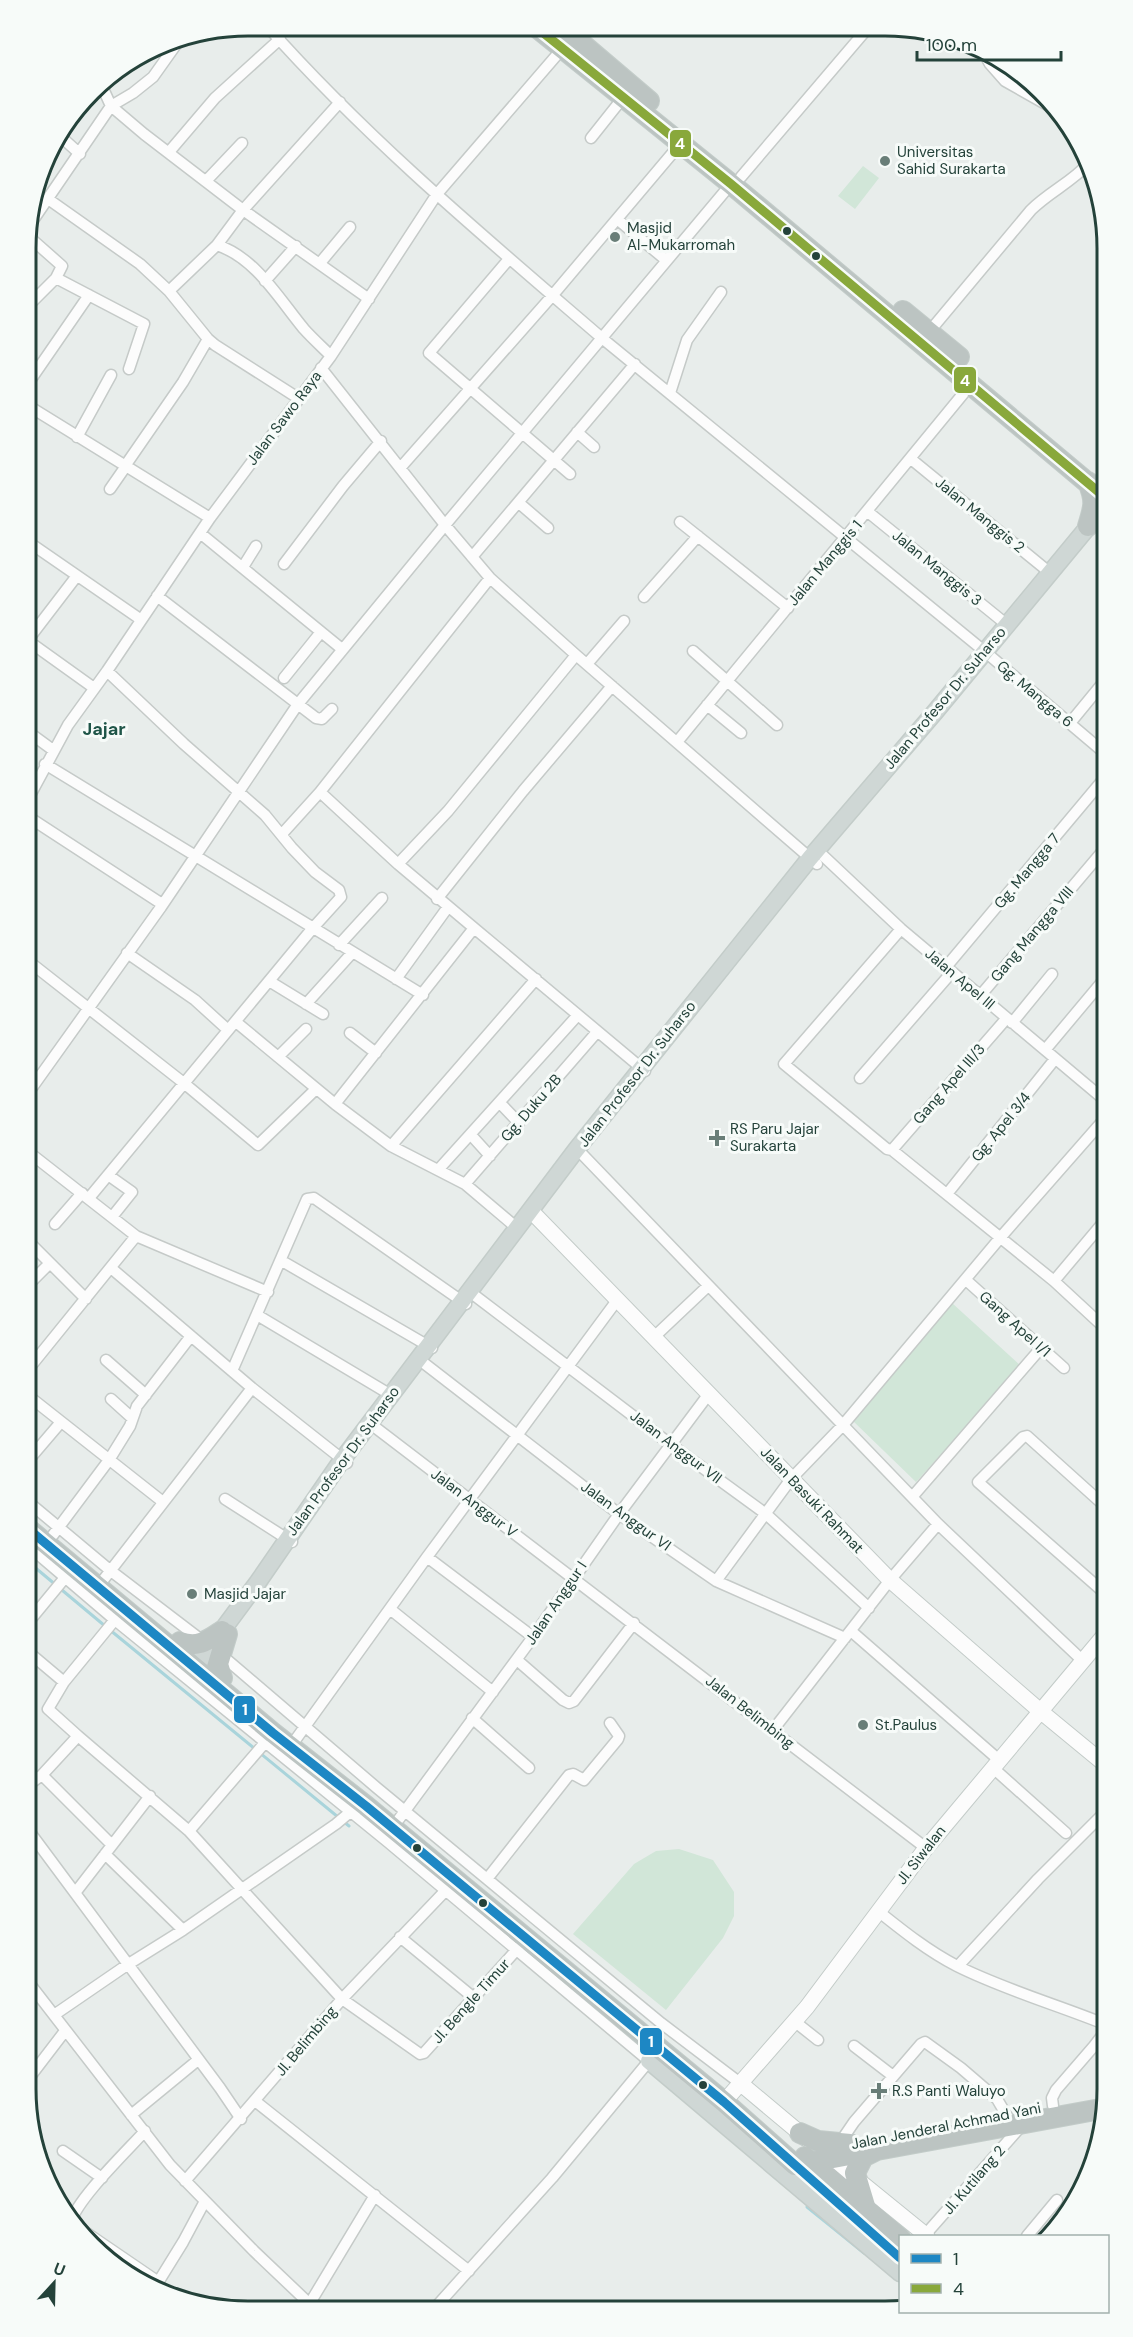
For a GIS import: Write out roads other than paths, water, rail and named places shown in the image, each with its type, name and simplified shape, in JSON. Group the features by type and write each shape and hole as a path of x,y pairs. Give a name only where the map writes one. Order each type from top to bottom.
{"highway":[{"path":"568,36 681,143 736,181 929,332 1097,481"},
{"path":"568,36 972,383 1097,481"},
{"path":"1096,526 1094,496 1097,486"},
{"path":"36,1520 56,1531 180,1642 210,1652 264,1745 356,1807 400,1821 558,1953 817,2151 866,2209 899,2237"},
{"path":"36,1541 63,1580 114,1621 210,1652 222,1678 300,1732 356,1807 400,1821 447,1889 515,1952 647,2064 817,2151"},
{"name":"Jalan Jenderal Achmad Yani","path":"1015,2120 1053,2106 1097,2098"},
{"name":"Jalan Jenderal Achmad Yani","path":"817,2151 1096,2109"},
{"name":"Jalan Jenderal Achmad Yani","path":"817,2151 884,2148 950,2132"},
{"path":"866,2209 856,2178 856,2168 863,2157 884,2148"}],"main road":[{"name":"Jalan Profesor Dr. Suharso","path":"987,653 1006,624 1049,572 1096,526"},
{"name":"Jalan Profesor Dr. Suharso","path":"345,1462 376,1428 532,1213 644,1070 817,857 1096,526"},
{"name":"Jalan Profesor Dr. Suharso","path":"532,1213 582,1154 644,1070"},
{"name":"Jalan Profesor Dr. Suharso","path":"210,1652 391,1395 429,1353"},
{"path":"647,2064 899,2272"},
{"path":"817,2151 899,2257"}],"street":[{"name":"Gg. Mangga 6","path":"277,36 340,102 437,194 552,296 987,653 1097,746"},
{"name":"Jalan Sawo Raya","path":"36,782 52,750 140,619 210,518 331,356 437,194 566,36"},
{"path":"36,1083 196,855 298,704 445,525 603,339 666,260 861,36"},
{"path":"169,152 215,98 280,39"},
{"path":"39,211 111,106 153,77 174,49"},
{"path":"990,63 1002,78 1033,96"},
{"path":"105,92 111,106 243,210 369,298"},
{"path":"169,291 217,245 243,210 340,102"},
{"path":"591,138 618,104"},
{"path":"65,140 80,154"},
{"path":"206,181 242,143"},
{"path":"401,467 552,296 681,143"},
{"path":"929,332 1047,194 1082,170"},
{"path":"48,199 140,264 169,291 208,339 298,398"},
{"path":"617,219 666,260"},
{"path":"320,263 350,227"},
{"path":"36,243 61,264 62,268 56,278 36,298"},
{"path":"217,245 238,255 265,281 305,330 331,356"},
{"path":"265,281 296,246"},
{"path":"509,258 429,352 570,474"},
{"path":"56,278 145,325 129,369"},
{"path":"670,393 687,340 721,292"},
{"path":"36,372 89,295"},
{"path":"110,489 183,382 208,339"},
{"path":"472,557 635,364"},
{"name":"Jalan Apel III","path":"321,368 381,441 445,525 490,578 677,742 1097,1094"},
{"path":"77,437 111,375"},
{"name":"Jalan Manggis 1","path":"677,742 972,383"},
{"path":"36,411 210,518"},
{"path":"577,432 594,447"},
{"path":"284,564 343,486 381,441"},
{"name":"Jalan Manggis 2","path":"911,459 1049,572"},
{"path":"519,503 548,528"},
{"name":"Jalan Manggis 3","path":"868,512 1006,624"},
{"path":"680,522 788,608"},
{"path":"200,533 342,649"},
{"path":"644,597 698,536"},
{"path":"243,567 256,546"},
{"path":"36,547 76,577 140,619"},
{"path":"36,628 76,577"},
{"path":"282,834 320,792 490,578"},
{"path":"157,596 319,720 332,710"},
{"path":"587,664 624,621"},
{"path":"284,678 321,632"},
{"path":"36,646 94,688"},
{"path":"693,651 777,725"},
{"path":"398,864 448,812 576,655"},
{"path":"55,1224 108,1175 341,897 341,894 292,848 282,834 107,671"},
{"path":"437,899 523,791 612,686"},
{"path":"1070,723 1097,690"},
{"path":"707,705 741,733"},
{"path":"36,738 52,750"},
{"path":"45,764 423,996"},
{"name":"Gg. Mangga 7","path":"860,1078 1097,787"},
{"path":"320,792 437,899 644,1070"},
{"path":"36,822 162,904"},
{"name":"Gang Mangga VIII","path":"980,996 1097,858"},
{"path":"339,945 382,898"},
{"path":"396,979 448,907"},
{"path":"335,1104 423,996 474,928"},
{"path":"901,929 784,1064 1054,1281 1097,1321"},
{"path":"128,953 278,1057 391,1146 465,1184 520,1230"},
{"path":"306,1004 352,953"},
{"path":"36,967 185,1084 258,1145 316,1089"},
{"name":"Gang Apel III/3","path":"892,1150 1052,974"},
{"path":"391,1146 536,979"},
{"path":"269,981 323,1014"},
{"path":"1045,1050 1097,988"},
{"path":"438,1170 578,1015"},
{"path":"278,1057 306,1029"},
{"name":"Gg. Duku 2B","path":"465,1184 597,1032"},
{"path":"350,1033 376,1053"},
{"name":"Gg. Apel 3/4","path":"947,1194 1055,1059"},
{"path":"500,1103 519,1123"},
{"path":"716,1581 791,1479 843,1425 1000,1238 1097,1127"},
{"path":"471,1135 490,1156"},
{"path":"582,1154 938,1524 1083,1661"},
{"path":"36,1158 136,1236 268,1292"},
{"path":"108,1175 132,1192 112,1217"},
{"name":"Jalan Anggur VII","path":"282,1261 307,1199 314,1198 567,1366 766,1514 869,1608"},
{"name":"Jalan Basuki Rahmat","path":"532,1213 890,1580 1097,1758"},
{"path":"1054,1281 1097,1230"},
{"path":"36,1360 136,1236"},
{"path":"36,1249 86,1299"},
{"path":"232,1371 282,1261"},
{"name":"Jalan Anggur VI","path":"282,1261 429,1353 518,1434 619,1514 716,1581 848,1634 995,1763 1066,1833"},
{"path":"36,1277 50,1263"},
{"path":"111,1268 252,1388 345,1462"},
{"name":"Gang Apel I/1","path":"966,1280 1064,1368"},
{"path":"654,1337 708,1286"},
{"path":"252,1388 107,1575 210,1652 300,1732 618,1299"},
{"path":"257,1315 391,1395"},
{"path":"36,1510 56,1531 109,1460 130,1426 137,1406 191,1336"},
{"path":"913,1496 1041,1348"},
{"path":"106,1360 146,1395"},
{"name":"Jalan Anggur I","path":"400,1821 472,1718 533,1637 573,1577 708,1395"},
{"path":"111,1399 132,1418"},
{"path":"36,1402 163,1502"},
{"path":"36,1451 61,1422"},
{"name":"Jalan Anggur V","path":"376,1428 573,1577"},
{"path":"1097,1499 1027,1436 1023,1437 978,1482 1097,1586"},
{"path":"225,1499 289,1540"},
{"path":"773,1730 890,1580 938,1524"},
{"path":"36,1554 63,1580 36,1612"},
{"path":"427,1557 533,1637"},
{"name":"Jalan Belimbing","path":"573,1577 926,1848"},
{"path":"390,1609 493,1692"},
{"path":"189,1831 264,1745 114,1621 64,1682 48,1709 189,1831 342,1999"},
{"path":"516,1660 569,1703 574,1701 634,1623"},
{"name":"Jl. Siwalan","path":"736,2089 835,1971 926,1848 1039,1710 1097,1644"},
{"path":"36,1658 64,1682"},
{"path":"472,1718 529,1768"},
{"path":"487,1879 569,1775 573,1774 584,1780 619,1737 610,1724"},
{"path":"36,1777 42,1774 78,1736"},
{"path":"42,1774 108,1850 183,1930"},
{"path":"75,1893 150,1796"},
{"path":"54,2015 183,1930 356,1807"},
{"path":"958,1966 1038,1879 1097,1820"},
{"path":"400,1821 487,1879 661,2023 736,2089"},
{"path":"36,1840 241,2118"},
{"name":"Jl. Belimbing","path":"185,2181 342,1999 447,1889"},
{"path":"878,1911 915,1940 958,1966 1097,2023"},
{"path":"400,1937 474,1998"},
{"name":"Jl. Bengle Timur","path":"342,1999 422,2054 428,2051 515,1952"},
{"path":"36,1992 185,2181 304,2301"},
{"path":"794,2021 818,2040"},
{"path":"36,2067 65,2031"},
{"path":"925,2235 856,2178 817,2151 854,2122 925,2042 961,2068 997,2099 1015,2120"},
{"path":"1053,2106 1052,2098 1056,2090 1097,2042"},
{"path":"854,2046 893,2076"},
{"path":"131,2115 198,2060"},
{"path":"441,2301 647,2064"},
{"path":"255,2101 469,2271"},
{"name":"Jl. Kutilang 2","path":"927,2235 1015,2120"},
{"path":"76,2213 102,2178 144,2131"},
{"path":"63,2151 102,2178"},
{"path":"315,2301 375,2195"},
{"path":"1028,2235 1057,2200"},
{"path":"158,2281 183,2242 205,2201"}],"waterway":[{"path":"36,1568 105,1626"},
{"path":"110,1630 349,1826"},
{"path":"807,2207 864,2253"}],"place":[{"name":"Universitas Sahid Surakarta","path":"885,161"},
{"name":"Masjid Al-Mukarromah","path":"615,237"},
{"name":"RS Paru Jajar Surakarta","path":"717,1138"},
{"name":"Masjid Jajar","path":"192,1594"},
{"name":"St.Paulus","path":"863,1725"},
{"name":"R.S Panti Waluyo","path":"879,2091"}],"district":[{"name":"Jajar","path":"104,729"}]}
